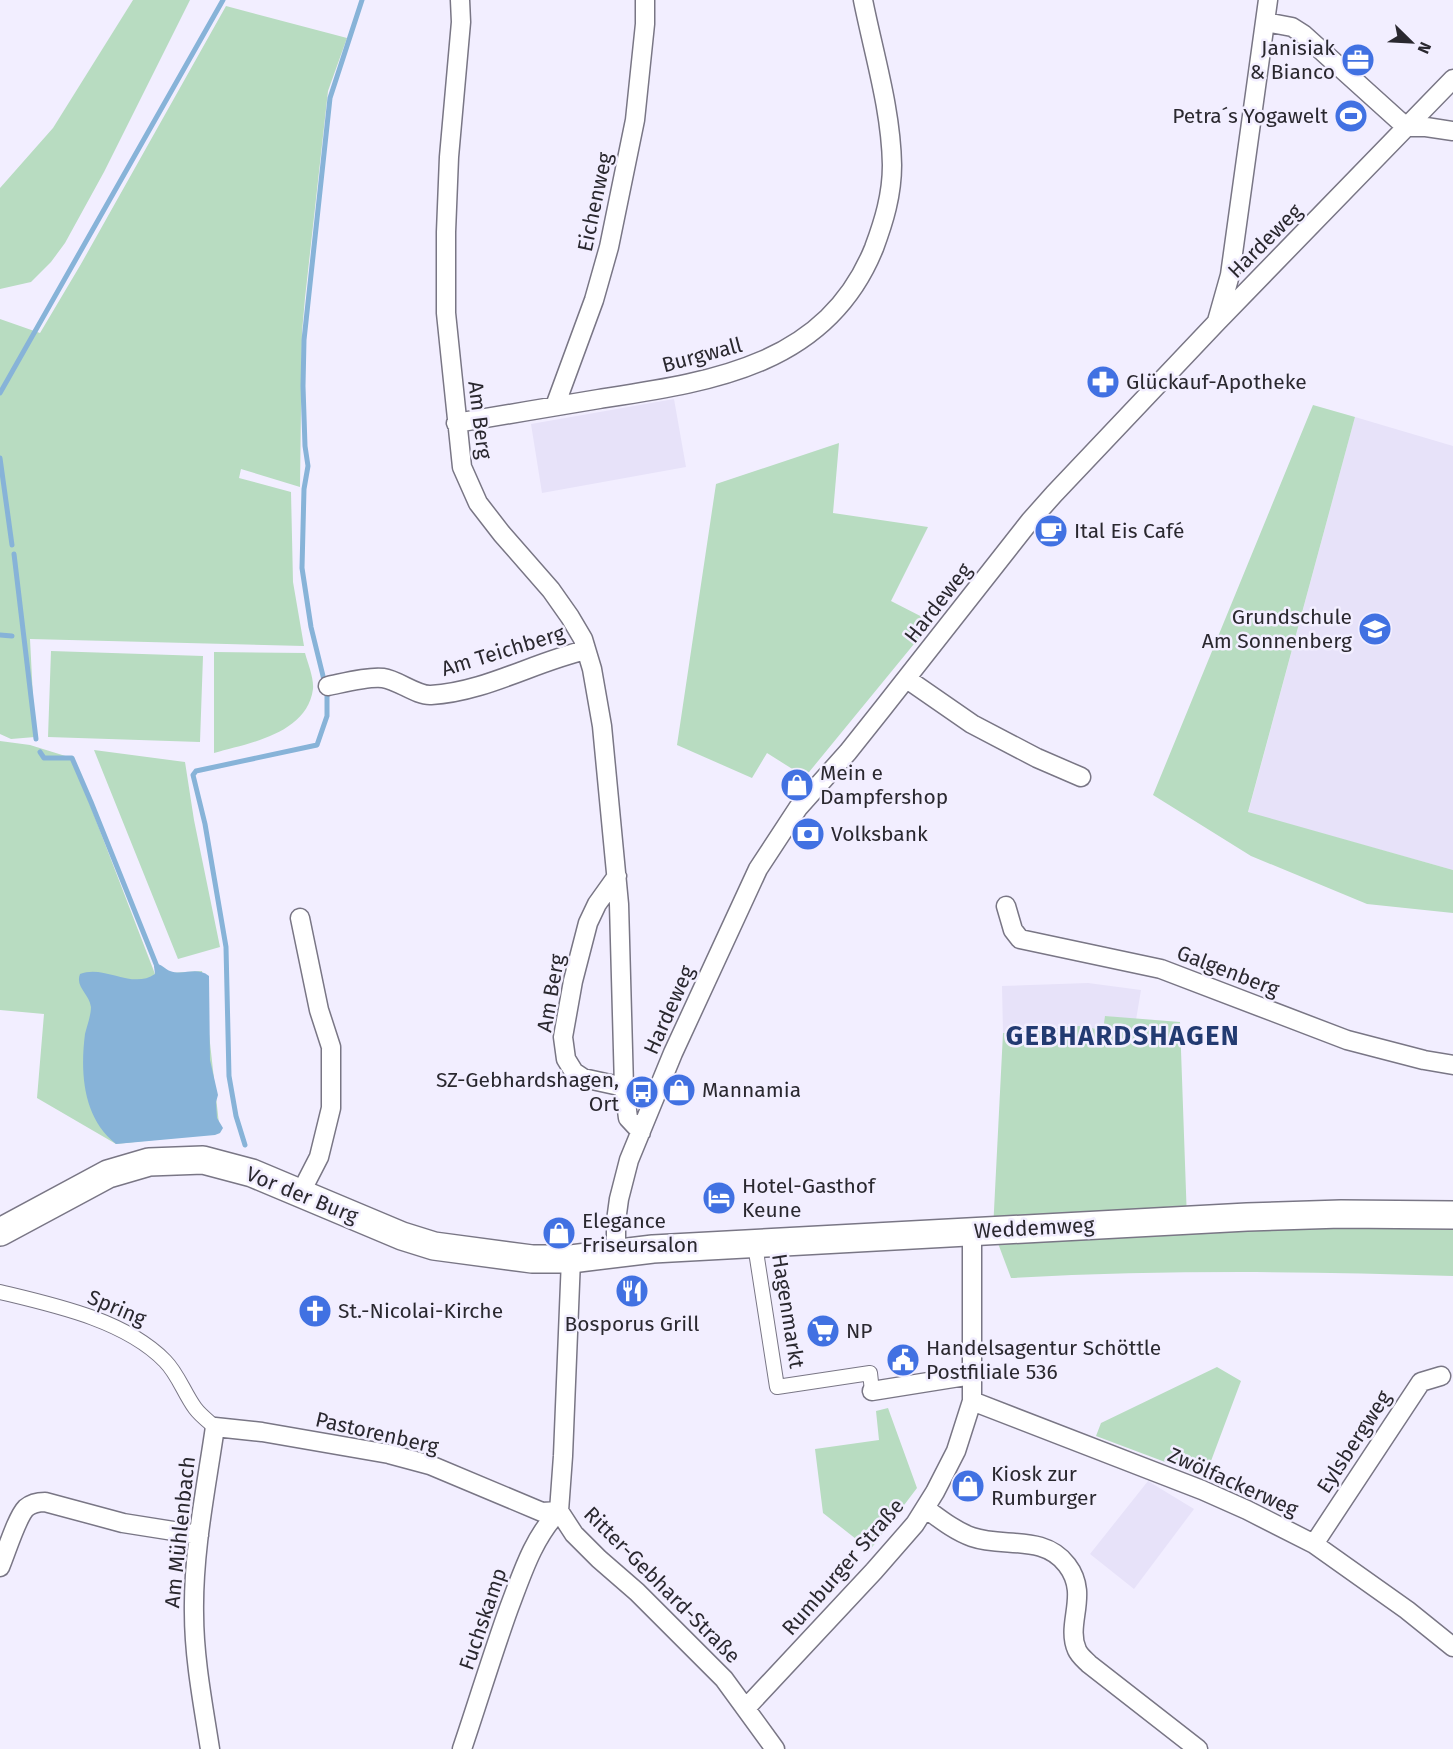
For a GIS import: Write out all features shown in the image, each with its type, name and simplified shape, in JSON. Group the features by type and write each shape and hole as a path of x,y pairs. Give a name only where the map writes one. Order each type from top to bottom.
{"main road":[{"name":"Vor der Burg","path":"0,1232 108,1174 149,1162 203,1160 252,1173 402,1236 434,1246 532,1259 571,1259 616,1253"},
{"name":"Weddemweg","path":"616,1253 972,1231 1294,1215 1453,1215"}],"street":[{"name":"Am Berg","path":"460,0 461,22 449,157 446,313 462,467 478,503 551,590 583,639 592,669 602,726 617,876 622,953 624,1087 628,1118 640,1132"},
{"name":"Eichenweg","path":"555,406 594,300 609,248 635,120 645,24 645,0"},
{"name":"Burgwall","path":"456,423 704,381 745,369 792,345 817,327 840,305 869,260 888,210 891,187 892,164 887,106 863,0"},
{"path":"1216,322 1230,275 1268,0"},
{"path":"1265,22 1292,27 1303,34 1406,128 1425,127 1453,131"},
{"name":"Hardeweg","path":"616,1253 619,1199 629,1160 640,1132 673,1053 758,869 798,808 848,752 1030,521 1216,322 1453,79"},
{"name":"Am Teichberg","path":"328,686 382,677 427,696 489,683 561,656 586,650"},
{"path":"907,679 972,724 1033,756 1081,777"},
{"name":"Am Berg","path":"617,876 597,904 588,923 573,981 563,1037 566,1059 574,1072 582,1078 624,1087"},
{"name":"Galgenberg","path":"1006,906 1013,930 1020,939 1028,943 1161,969 1347,1040 1453,1065"},
{"path":"300,918 319,1010 331,1047 331,1108 319,1157 300,1194"},
{"name":"Rumburger Straße","path":"746,1708 915,1524 956,1451 972,1401 972,1231"},
{"name":"Hagenmarkt","path":"755,1245 777,1387 870,1373 872,1391 972,1375"},
{"name":"Ritter-Gebhard-Straße","path":"571,1259 559,1510 582,1542 637,1592 717,1672 775,1749"},
{"name":"Spring","path":"0,1292 95,1319 135,1336 153,1348 168,1363 195,1408 215,1427"},
{"name":"Eylsbergweg","path":"1314,1544 1420,1383 1441,1376"},
{"name":"Zwölfackerweg","path":"972,1401 1202,1490 1314,1544 1407,1610 1453,1647"},
{"name":"Pastorenberg","path":"215,1427 262,1432 389,1454 430,1465 542,1512 559,1510"},
{"name":"Am Mühlenbach","path":"210,1749 196,1655 194,1613 199,1535 215,1427"},
{"path":"0,1566 26,1508 35,1503 45,1502 123,1523 199,1535"},
{"path":"925,1508 945,1524 974,1538 1027,1543 1056,1554 1067,1565 1078,1593 1074,1632 1077,1650 1096,1670 1198,1749"},
{"name":"Fuchskamp","path":"462,1749 500,1634 532,1548 545,1525 559,1510"}],"shaded area":[{"path":"674,399 686,467 542,493 531,424"},
{"name":"Grundschule Am Sonnenberg","path":"1355,417 1453,446 1453,870 1248,813"},
{"path":"1088,983 1141,990 1136,1020 1106,1016 1103,1030 1079,1026 1003,1033 1002,986"},
{"path":"1148,1481 1194,1509 1134,1589 1090,1554"}],"green space":[{"path":"133,0 190,0 104,172 65,243 51,262 31,282 0,289 0,188 53,128"},
{"path":"226,6 347,38 328,91 305,298 302,332 300,487 241,469 239,478 291,492 293,582 304,646 30,639 35,737 11,739 0,734 0,319 40,333"},
{"path":"1313,405 1355,417 1248,812 1453,870 1453,913 1367,904 1251,856 1153,795"},
{"path":"839,443 833,513 928,527 891,601 932,622 805,777 767,753 752,778 677,745 716,484"},
{"path":"51,651 203,656 200,742 48,737"},
{"path":"214,652 305,653 312,676 313,689 300,717 274,734 214,753"},
{"path":"0,741 30,745 72,758 155,974 202,971 220,1133 116,1144 37,1098 44,1014 0,1010"},
{"path":"94,750 185,762 194,820 220,947 178,959"},
{"path":"1105,1016 1180,1022 1187,1220 1453,1226 1453,1276 1232,1272 1011,1278 993,1230 1003,1033 1079,1026 1103,1030"},
{"path":"1217,1367 1241,1381 1205,1477 1096,1436 1101,1423"},
{"path":"888,1408 917,1488 870,1550 823,1513 815,1449 879,1440 876,1411"}],"water":[{"path":"157,964 170,971 195,971 209,976 210,1060 218,1095 217,1118 223,1128 215,1135 116,1144 97,1121 86,1094 83,1064 85,1034 91,1007 79,983 80,974 99,972 127,978 146,978 155,974 154,966"}],"waterway":[{"path":"0,393 223,0"},
{"path":"324,680 311,627 302,568 304,489 308,466 303,386 304,340 330,98 362,0"},
{"path":"0,458 12,545"},
{"path":"14,554 36,739"},
{"path":"0,635 12,636"},
{"path":"245,1145 236,1116 229,1076 226,947 205,824 193,775 196,771 317,745 327,716 327,692"},
{"path":"40,752 44,758 72,758 158,969"}],"place":[{"name":"Janisiak & Bianco","path":"1358,60"},
{"name":"Petra´s Yogawelt","path":"1351,116"},
{"name":"Glückauf-Apotheke","path":"1103,382"},
{"name":"Ital Eis Café","path":"1051,531"},
{"name":"Grundschule Am Sonnenberg","path":"1375,629"},
{"name":"Mein e Dampfershop","path":"797,785"},
{"name":"Volksbank","path":"808,834"},
{"name":"Mannamia","path":"679,1090"},
{"name":"SZ-Gebhardshagen, Ort","path":"642,1092"},
{"name":"Hotel-Gasthof Keune","path":"719,1198"},
{"name":"Elegance Friseursalon","path":"559,1233"},
{"name":"Bosporus Grill","path":"632,1291"},
{"name":"St.-Nicolai-Kirche","path":"315,1311"},
{"name":"NP","path":"823,1331"},
{"name":"Handelsagentur Schöttle Postfiliale 536","path":"903,1360"},
{"name":"Kiosk zur Rumburger","path":"968,1486"}],"district":[{"name":"GEBHARDSHAGEN","path":"1123,1036"}]}
